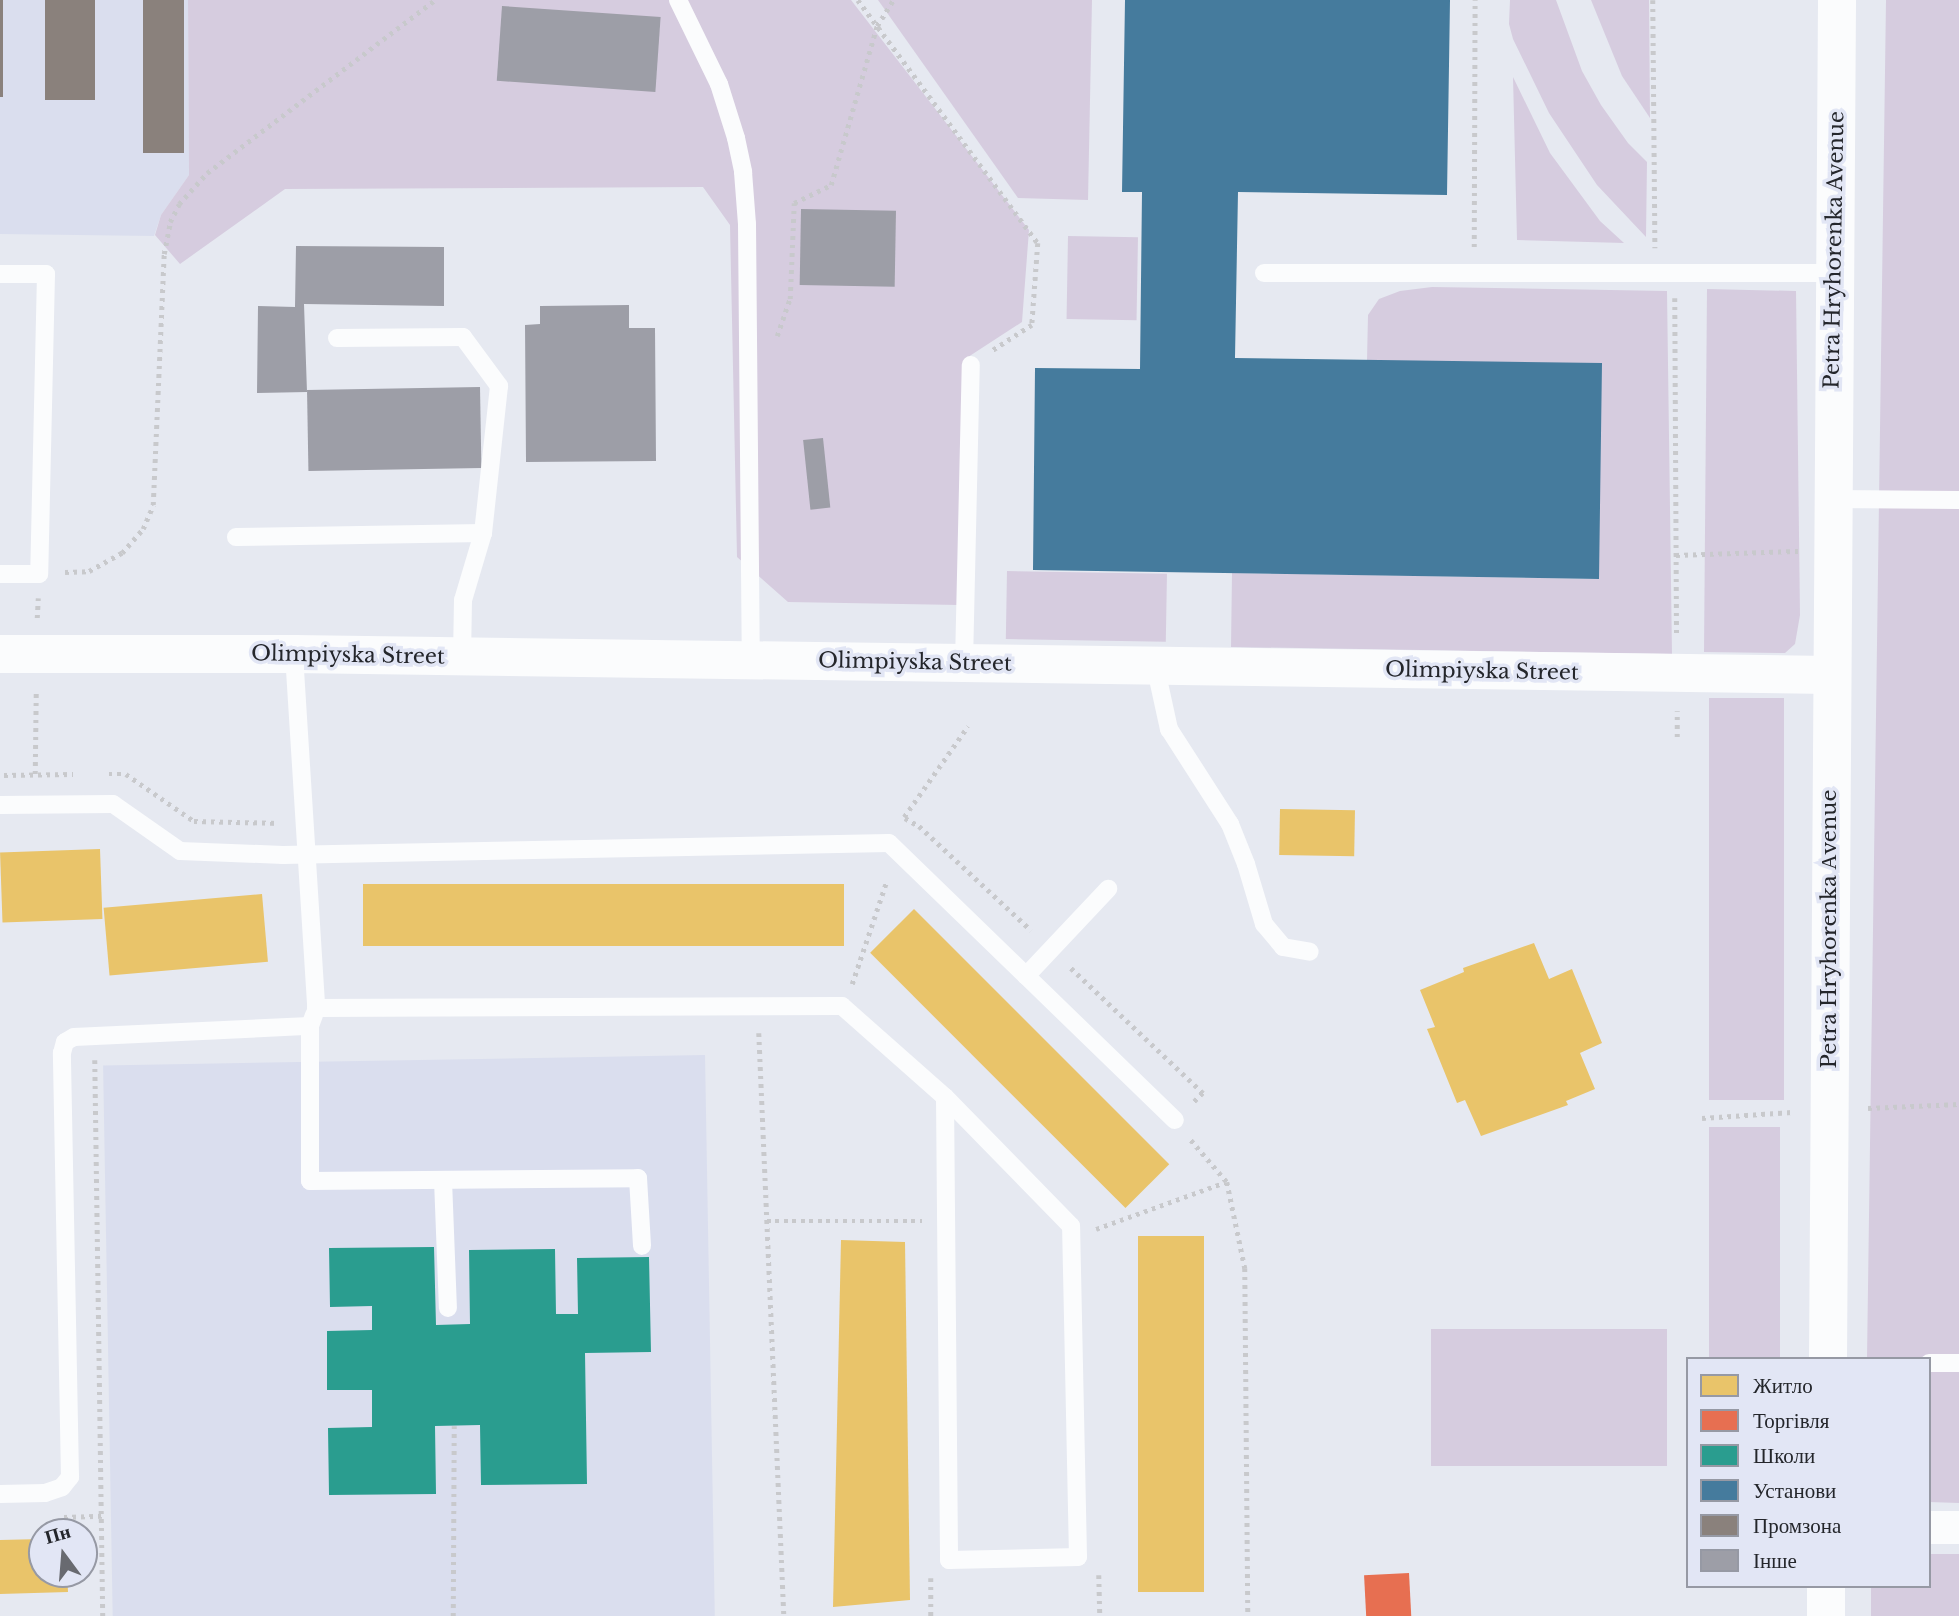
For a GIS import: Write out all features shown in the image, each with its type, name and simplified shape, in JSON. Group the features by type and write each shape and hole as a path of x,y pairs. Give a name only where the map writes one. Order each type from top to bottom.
{"street":[{"name":"Petra Hryhorenka Avenue","path":"1832,499 1837,0"},
{"name":"Petra Hryhorenka Аvenue","path":"1828,1357 1832,499"},
{"name":"Olimpiyska Street","path":"0,654 751,659 1830,675"},
{"path":"1931,1527 1959,1527"},
{"path":"1825,1588 1826,1616"}],"lane":[{"path":"678,0 719,84 736,138 743,172 747,224 751,659"},
{"path":"1264,272 1834,273"},
{"path":"0,274 46,274 39,574 0,574"},
{"path":"337,338 463,337 499,386 483,533 463,600 462,656"},
{"path":"964,663 971,365"},
{"path":"1832,499 1959,499"},
{"path":"236,537 483,533"},
{"path":"294,654 313,1017 310,1181 638,1178 642,1246"},
{"path":"1155,665 1169,729 1230,824 1246,864 1264,924 1283,947 1310,952"},
{"path":"0,805 113,804 180,851 305,856 889,843 1175,1121"},
{"path":"1026,976 1108,889"},
{"path":"0,1494 45,1493 62,1488 70,1477 62,1053 65,1042 74,1037 313,1017 758,1004 842,1006 945,1097 1070,1226 1079,1557 949,1560 945,1097"},
{"path":"443,1180 448,1308"},
{"path":"1931,1363 1959,1363"}],"path":[{"path":"39,574 89,571 122,553 143,528 153,505 164,254 170,222 179,204 207,173 435,0"},
{"path":"858,0 1038,243 1032,326 971,365"},
{"path":"772,349 790,299 794,203 831,185 877,26 893,0"},
{"path":"1475,0 1474,249 1488,249"},
{"path":"1653,0 1655,250 1675,273 1677,621"},
{"path":"1641,250 1655,250"},
{"path":"1676,555 1803,551"},
{"path":"35,774 36,711"},
{"path":"904,817 968,726"},
{"path":"281,809 283,855"},
{"path":"894,817 904,817 919,826 1203,1093 1175,1121 1227,1182 1245,1268 1248,1616"},
{"path":"840,987 862,990"},
{"path":"758,1004 784,1616"},
{"path":"94,1036 103,1616"},
{"path":"1092,1221 1092,1230 1227,1182"},
{"path":"767,1221 923,1221 924,1235"},
{"path":"453,1616 454,1426"},
{"path":"1099,1561 1100,1616"},
{"path":"930,1575 931,1616"}],"shaded area":[{"path":"0,0 188,0 189,175 161,215 154,236 0,234"},
{"path":"188,0 851,0 1029,230 1022,322 965,359 959,605 788,602 737,557 730,225 703,187 285,189 180,264 155,235 161,215 189,175"},
{"path":"878,0 1092,0 1088,200 1018,198"},
{"path":"1510,0 1556,0 1582,71 1601,105 1628,143 1647,162 1646,237 1597,185 1549,113 1513,39 1509,24"},
{"path":"1591,0 1649,0 1650,118 1622,76"},
{"path":"1886,0 1959,0 1959,1503 1931,1502 1931,1357 1867,1357"},
{"path":"1513,77 1550,153 1600,221 1624,243 1517,240"},
{"path":"1068,236 1138,237 1137,320 1067,319"},
{"path":"1432,287 1667,291 1672,654 1231,647 1232,573 1599,579 1367,360 1368,315 1379,299 1400,291"},
{"path":"1707,289 1796,291 1800,615 1795,644 1785,653 1704,652"},
{"path":"1007,571 1167,574 1166,642 1006,639"},
{"path":"1709,698 1784,698 1784,1100 1709,1100"},
{"path":"705,1055 715,1616 113,1616 103,1066"},
{"path":"1709,1127 1780,1127 1780,1357 1709,1357"},
{"path":"1431,1329 1667,1329 1667,1466 1431,1466"},
{"path":"1931,1554 1959,1554 1959,1616 1871,1616 1871,1588 1931,1588"}],"building: Житло":[{"path":"1280,809 1355,810 1354,856 1279,855"},
{"path":"100,849 102,919 3,922 0,852"},
{"path":"363,884 844,884 844,946 363,946"},
{"path":"262,894 268,962 110,976 104,908"},
{"path":"914,909 1169,1164 1125,1208 870,953"},
{"path":"1534,943 1549,979 1572,969 1602,1043 1580,1053 1595,1089 1566,1101 1568,1105 1481,1136 1465,1100 1457,1103 1427,1029 1435,1027 1420,990 1464,972 1463,968"},
{"path":"1138,1236 1204,1236 1204,1592 1138,1592"},
{"path":"841,1240 905,1242 910,1600 833,1607"},
{"path":"28,1539 28,1588 68,1588 68,1592 0,1594 0,1540"}],"building: Торгівля":[{"path":"1409,1573 1411,1616 1366,1616 1364,1575"}],"building: Школи":[{"path":"434,1247 436,1325 470,1324 469,1250 555,1249 556,1314 578,1314 577,1258 649,1257 651,1352 585,1353 587,1484 481,1485 480,1425 435,1426 436,1494 329,1495 328,1428 372,1427 372,1390 327,1390 327,1331 372,1330 372,1306 330,1307 329,1248"}],"building: Установи":[{"path":"1125,0 1450,0 1447,195 1238,192 1235,358 1602,363 1599,579 1033,570 1035,368 1140,369 1142,192 1122,192"}],"building: Промзона":[{"path":"0,0 3,0 3,97 0,97"},
{"path":"45,0 95,0 95,100 45,100"},
{"path":"143,0 184,0 184,153 143,153"}],"building: Інше":[{"path":"502,6 661,17 655,92 497,81"},
{"path":"801,209 896,211 895,287 800,285"},
{"path":"296,246 444,247 444,306 304,304 307,392 257,393 258,306 295,307"},
{"path":"629,305 629,328 655,328 656,461 526,462 525,325 540,324 540,306"},
{"path":"480,387 481,468 308,471 307,390"},
{"path":"823,438 830,508 810,510 803,440"}]}
